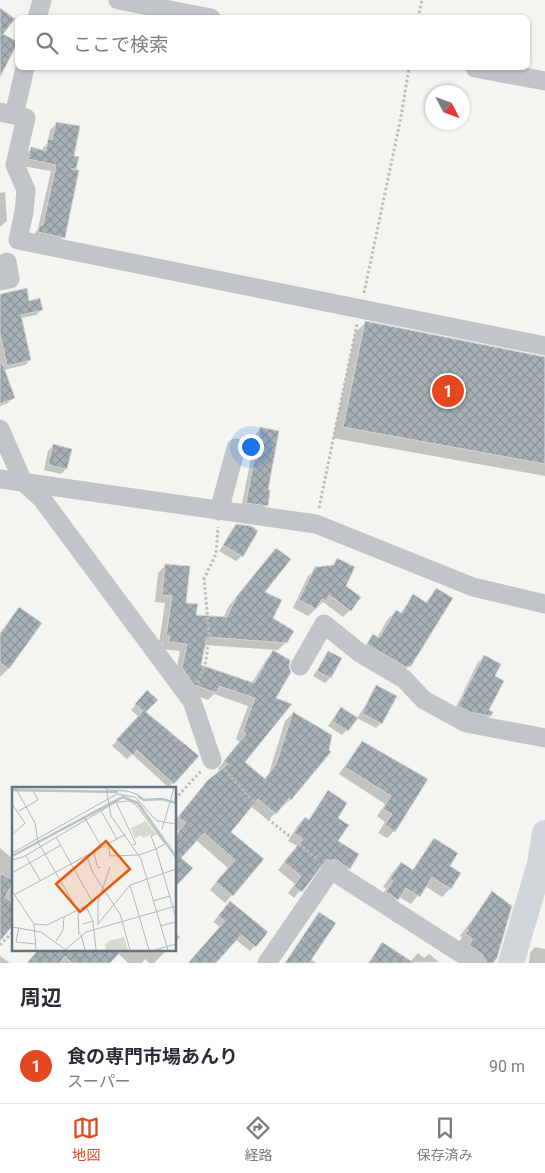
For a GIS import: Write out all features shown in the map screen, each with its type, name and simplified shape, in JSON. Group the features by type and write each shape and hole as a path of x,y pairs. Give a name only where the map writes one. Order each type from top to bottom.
{"street":[{"path":"38,15 42,0"},
{"path":"118,0 196,15"},
{"path":"24,70 7,114 26,118 15,165 26,190 24,212 18,240 545,346"},
{"path":"486,70 545,81"},
{"path":"0,281 10,279 7,262"},
{"path":"0,429 23,482 42,499 192,701 212,760"},
{"path":"219,511 236,448"},
{"path":"0,479 316,524 473,588 545,604"},
{"path":"300,666 324,624 360,653 404,678 424,700 466,722 545,738"},
{"path":"511,963 542,865 545,833"},
{"path":"267,963 331,870 476,963"}],"path":[{"path":"419,15 422,0"},
{"path":"192,701 206,661 209,632 204,579 216,554 219,511"},
{"path":"176,798 212,760 229,773 268,819 331,870"},
{"path":"0,945 12,934"}],"building":[{"path":"0,8 15,19 3,34 15,40 15,48 0,77"},
{"path":"56,122 80,126 74,156 79,157 76,169 71,169 79,170 65,238 38,232 40,224 43,225 56,165 28,159 31,147 46,151 48,139 52,140"},
{"path":"27,288 29,301 40,298 43,310 21,315 31,360 7,366 0,334 0,294"},
{"path":"365,321 545,357 545,464 343,427"},
{"path":"0,362 2,362 15,398 0,404"},
{"path":"260,427 279,431 268,490 270,490 268,506 246,503"},
{"path":"53,444 72,449 67,469 48,465"},
{"path":"236,524 251,526 258,531 243,557 223,545"},
{"path":"276,548 291,559 265,592 282,600 273,618 294,631 287,643 207,637 201,665 254,683 273,650 290,660 289,667 291,672 276,698 292,704 245,762 265,779 276,764 293,712 332,735 329,750 331,752 291,800 289,798 276,814 258,799 231,832 264,859 233,896 216,882 235,860 204,833 181,858 193,868 176,886 176,835 186,823 178,817 207,781 228,764 224,761 246,734 243,731 255,698 219,686 217,693 194,685 182,668 187,644 169,642 170,636 166,636 172,596 162,595 165,564 190,566 186,603 198,604 196,615 227,617 237,596"},
{"path":"337,558 355,567 346,586 361,597 351,611 329,595 326,601 322,599 316,609 299,600 315,567 334,565"},
{"path":"436,588 453,598 411,666 406,667 367,644 373,634 379,638 396,610 402,613 413,594 427,603"},
{"path":"19,607 42,623 9,669 0,662 0,634"},
{"path":"328,651 342,658 331,678 317,671"},
{"path":"484,655 501,664 495,676 504,681 489,710 493,712 491,716 470,712 458,706"},
{"path":"376,685 397,696 382,724 362,713"},
{"path":"147,690 158,700 146,712 199,756 174,784 137,750 133,755 116,740 143,711 135,704"},
{"path":"341,707 358,718 348,731 332,721"},
{"path":"362,741 428,779 395,832 385,825 392,814 383,809 391,796 345,767"},
{"path":"328,790 347,803 338,818 349,825 338,841 359,854 350,869 337,860 326,860 302,892 294,886 301,876 284,862 303,839 294,833 305,817 309,820"},
{"path":"434,838 458,853 450,866 461,873 451,889 432,877 420,897 406,888 398,900 386,892 393,881 390,879 401,862 413,870"},
{"path":"0,873 12,880 12,885 5,897 12,902 12,926 0,941"},
{"path":"492,891 512,906 497,958 493,963 487,963 482,954 469,945 473,939 465,934"},
{"path":"230,901 268,932 256,947 241,935 216,963 188,963 225,921 218,916"},
{"path":"319,912 336,923 309,963 285,963"},
{"path":"382,942 414,963 369,963"},
{"path":"38,950 122,950 110,963 72,963 65,956 60,963 27,963"}],"place":[{"name":"食の専門市場あんり","path":"448,391"}]}
